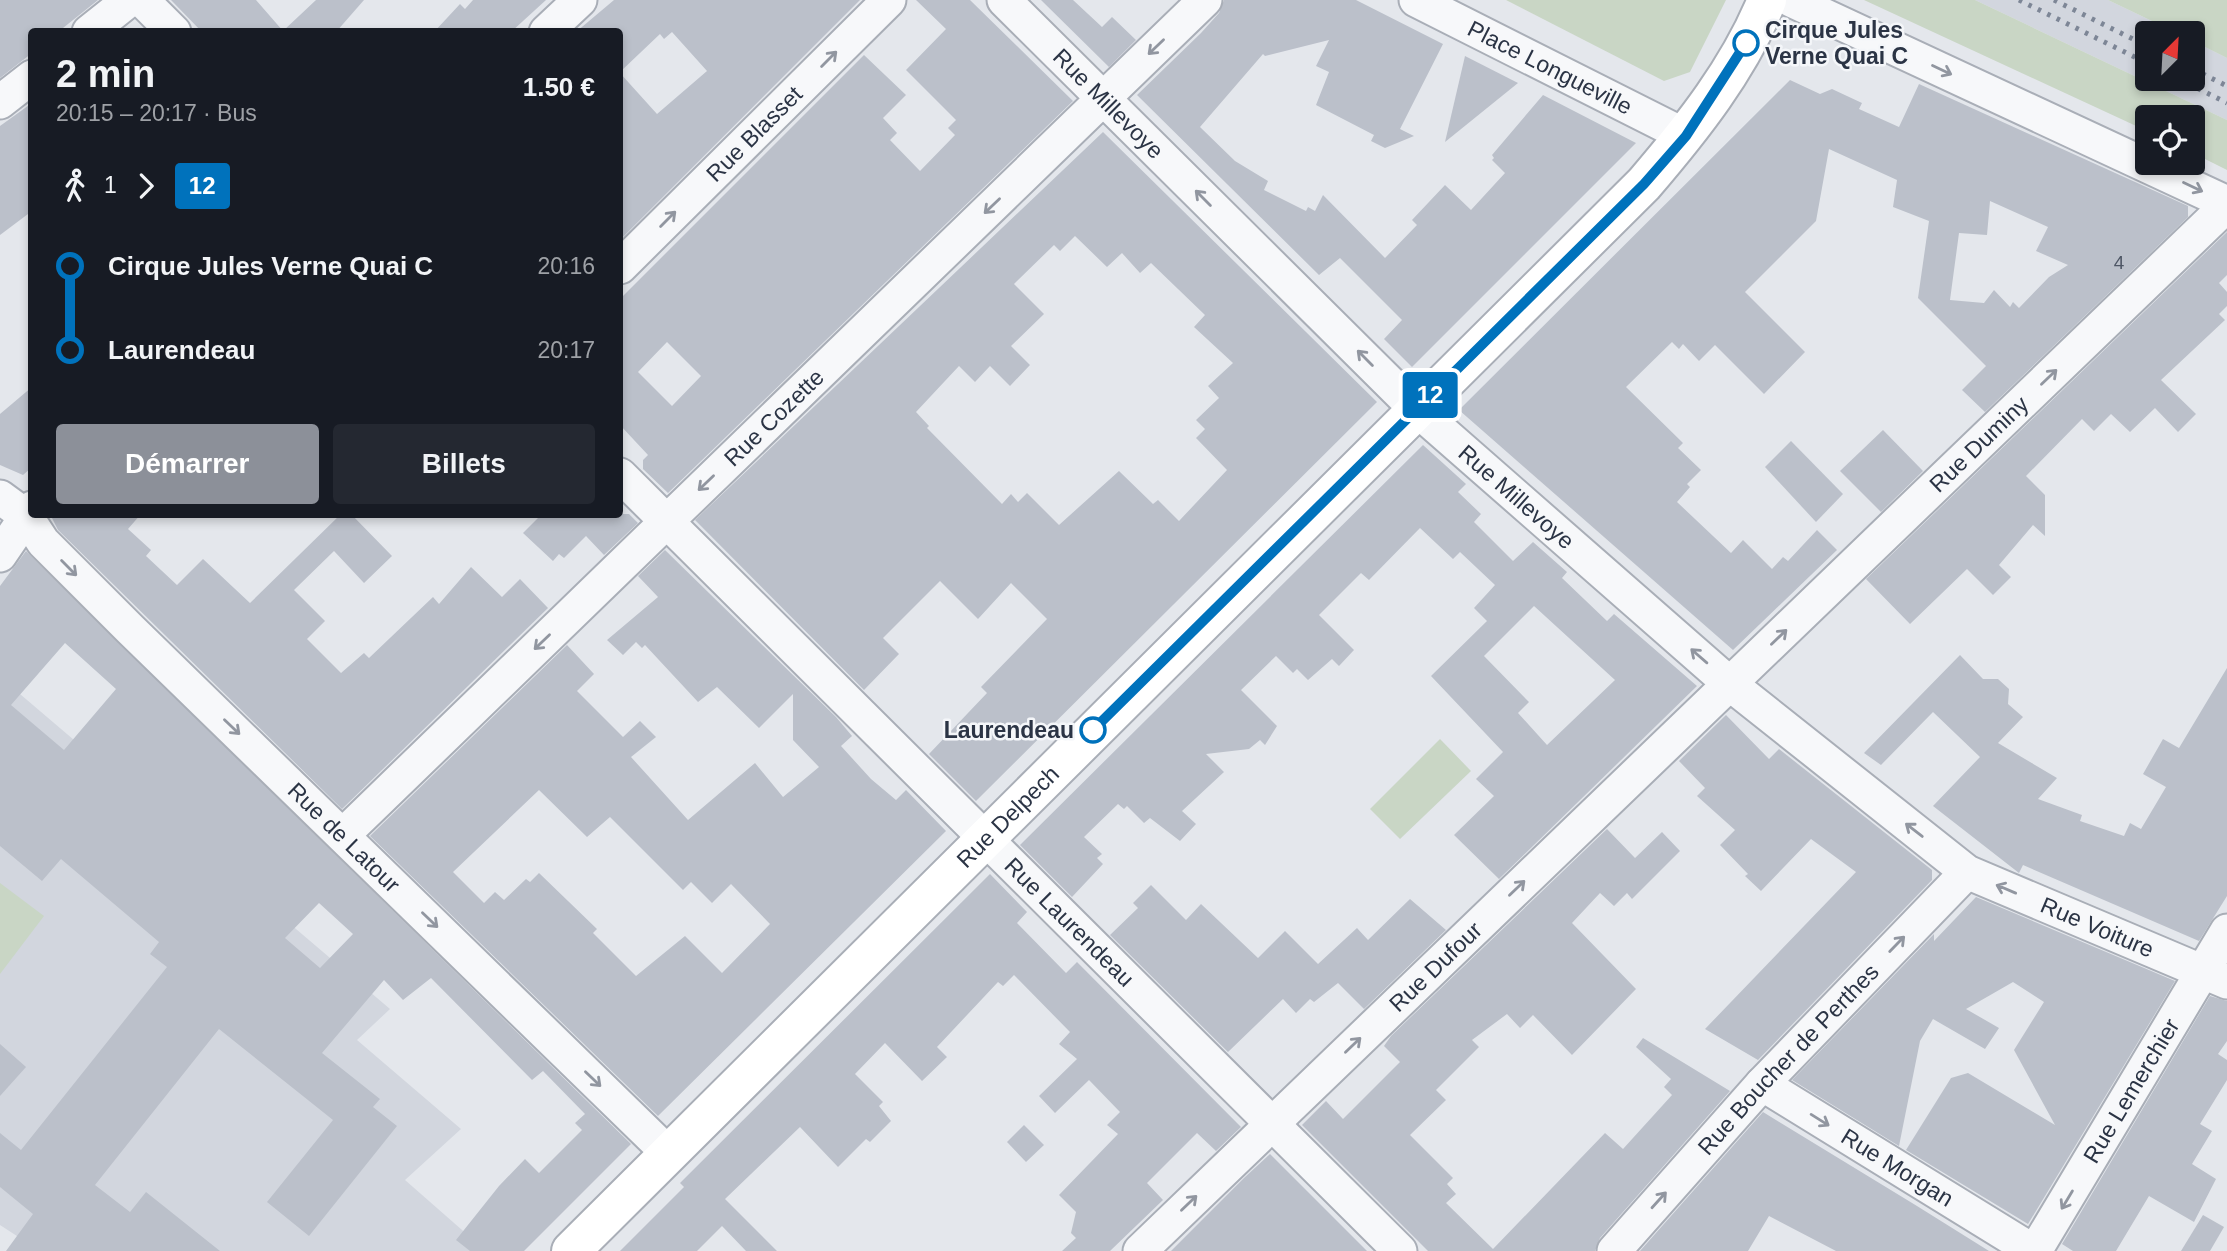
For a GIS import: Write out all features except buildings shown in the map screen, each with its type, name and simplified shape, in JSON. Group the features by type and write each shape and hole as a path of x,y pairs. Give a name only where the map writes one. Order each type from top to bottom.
{"street":[{"path":"94,28 129,0"},
{"path":"142,0 170,28"},
{"path":"550,28 580,0"},
{"name":"Rue Blasset","path":"623,264 889,0"},
{"name":"Rue Millevoye","path":"1004,0 1415,408 1730,684 1967,872"},
{"name":"Rue Cozette","path":"342,835 1205,0"},
{"name":"Place Longueville","path":"1416,0 1686,136"},
{"name":"Rue Delpech","path":"571,1251 1415,408 1644,184 1686,136 1739,56 1767,0"},
{"path":"1791,0 2226,202"},
{"path":"0,102 28,80"},
{"name":"Rue Duminy","path":"1730,684 2216,216 2226,202"},
{"name":"Rue Laurendeau","path":"623,478 1399,1251"},
{"path":"0,555 19,507"},
{"name":"Rue de Latour","path":"19,507 43,542 668,1153"},
{"name":"Rue Dufour","path":"1140,1251 1730,684"},
{"name":"Rue Voiture","path":"1967,872 2214,977"},
{"name":"Rue Boucher de Perthes","path":"1614,1251 1762,1084 1967,872"},
{"name":"Rue Lemerchier","path":"2034,1251 2214,977 2227,931"},
{"name":"Rue Morgan","path":"1762,1084 2034,1251"}],"shaded area":[{"path":"1975,0 2108,0 2152,21 2135,21 2135,76"},
{"path":"2205,47 2227,58 2227,120 2205,110 2205,105 2196,105 2166,91 2205,91"},
{"path":"0,677 390,1009 357,1040 461,1129 405,1180 486,1251 40,1251 0,1225"}],"green space":[{"path":"1506,0 1726,0 1690,72 1664,81"},
{"path":"1864,0 1975,0 2135,76 2135,91 2166,91 2196,105 2135,105 2135,125"},
{"path":"2108,0 2227,0 2227,58 2205,47 2205,21 2152,21"},
{"path":"2205,110 2227,120 2227,170 2205,159"},
{"path":"1440,739 1471,771 1400,839 1370,809"},
{"path":"0,883 44,916 0,974"}],"railway":[{"path":"2019,0 2135,57"},
{"path":"2054,0 2135,40"},
{"path":"2205,75 2227,86"},
{"path":"2203,91 2227,103"}],"bus line":[{"name":"12","path":"1093,730 1644,184 1686,136 1746,43"}],"place":[{"name":"Cirque Jules Verne Quai C","path":"1746,43"},
{"name":"Laurendeau","path":"1093,730"}]}
